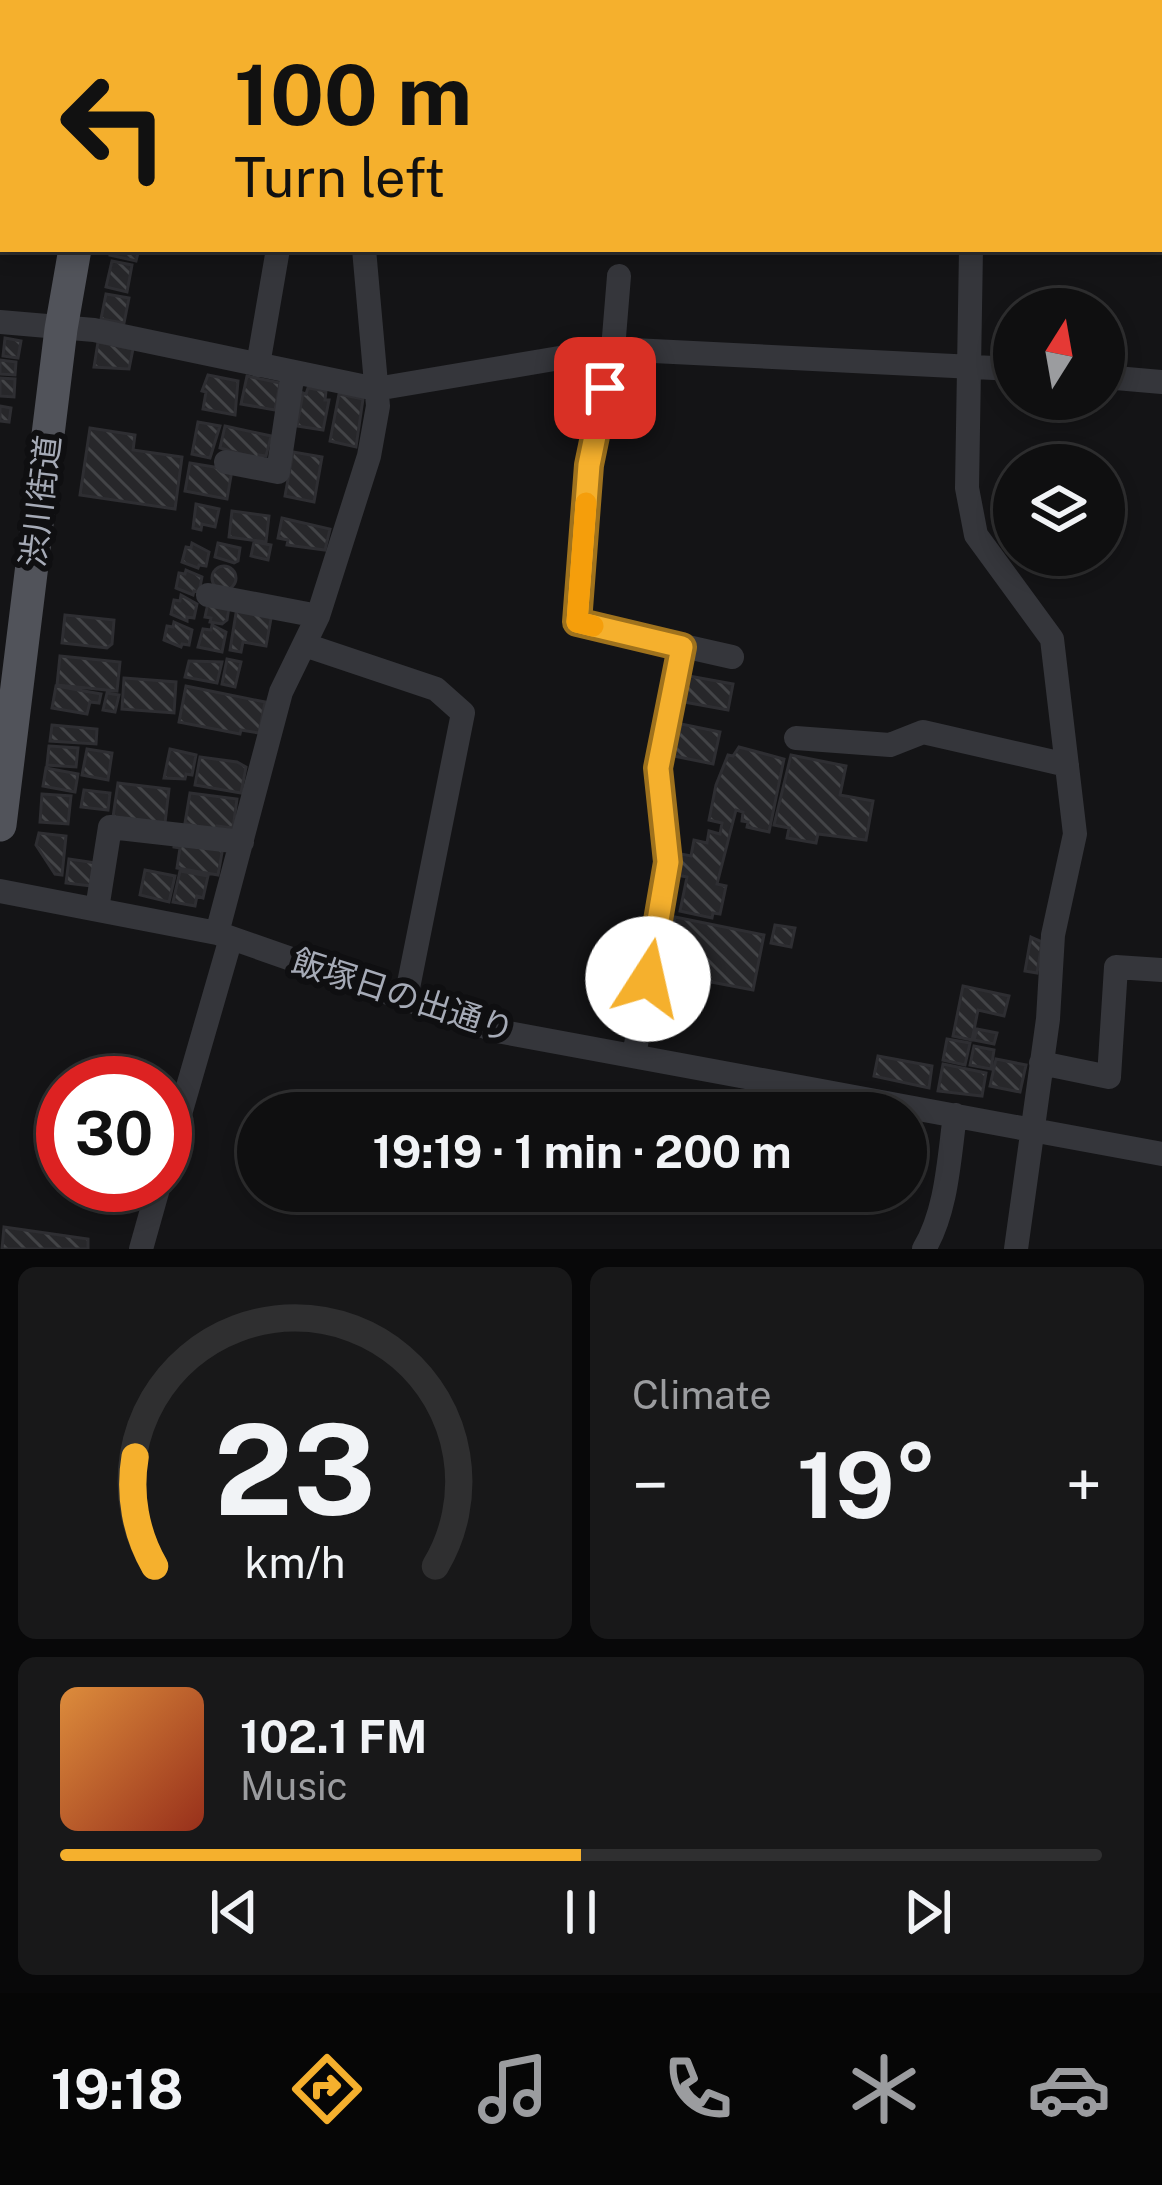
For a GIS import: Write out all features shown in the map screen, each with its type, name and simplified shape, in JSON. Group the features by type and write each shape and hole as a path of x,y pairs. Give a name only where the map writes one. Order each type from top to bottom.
{"main road":[{"name":"渋川街道","path":"0,825 74,252"}],"street":[{"path":"258,365 277,252"},
{"path":"192,1060 281,692 317,616 369,456 378,406 364,252"},
{"path":"971,252 967,488 976,536 1052,638 1075,834 1053,935 1048,1019 1016,1249"},
{"path":"619,276 613,349 589,465 577,622 732,657"},
{"path":"0,322 94,330 376,389 613,349 993,368"},
{"path":"226,462 278,472 293,372"},
{"path":"1125,379 1162,382"},
{"path":"208,595 317,616"},
{"path":"305,645 436,689 463,713 406,998"},
{"path":"634,1056 668,862 658,768 682,647"},
{"path":"796,738 890,745 923,733 1067,764"},
{"path":"97,909 110,827 242,842"},
{"name":"飯塚日の出通り","path":"0,891 224,935 497,1030 1162,1154"},
{"path":"1041,1063 1109,1077 1116,967 1162,970"},
{"path":"924,1249 947,1176 955,1115"},
{"path":"140,1249 152,1212"}],"building":[{"path":"110,252 138,252 136,261"},
{"path":"112,261 132,265 127,292 106,287"},
{"path":"106,294 129,298 124,323 101,319"},
{"path":"5,338 21,341 18,358 3,356"},
{"path":"98,342 133,349 129,369 94,367"},
{"path":"0,360 16,362 15,375 0,374"},
{"path":"208,375 238,381 235,415 203,409 206,392 202,391"},
{"path":"247,376 280,383 275,410 241,404"},
{"path":"0,378 15,379 14,397 0,396"},
{"path":"308,388 326,391 325,400 329,400 323,430 297,426"},
{"path":"339,394 363,399 356,447 330,441"},
{"path":"0,406 11,408 9,422 0,421"},
{"path":"198,422 220,426 210,458 192,454"},
{"path":"225,426 271,436 266,456 259,455 259,459 220,448"},
{"path":"90,428 135,435 133,450 182,457 175,509 80,495"},
{"path":"293,452 322,457 314,502 285,496"},
{"path":"190,463 232,470 227,499 185,491"},
{"path":"196,504 219,509 215,527 193,528"},
{"path":"232,511 269,516 266,542 229,537"},
{"path":"282,518 330,529 325,550 287,545 288,540 278,538"},
{"path":"254,542 271,545 268,560 251,556"},
{"path":"192,543 209,552 206,566 182,562"},
{"path":"218,543 240,548 238,561 215,557"},
{"path":"224,566 236,578 224,590 212,578"},
{"path":"186,570 202,577 199,592 193,595 176,588 179,573"},
{"path":"181,595 197,604 194,618 187,617 187,621 171,614 174,600 180,601"},
{"path":"208,603 229,607 227,620 210,622 205,617"},
{"path":"237,607 272,613 266,646 243,642 241,652 230,650"},
{"path":"65,615 114,620 112,644 107,648 62,643"},
{"path":"174,622 192,630 189,645 164,640 167,626 173,627"},
{"path":"212,625 226,632 222,652 198,647 203,629 211,630"},
{"path":"60,656 120,662 117,691 57,685"},
{"path":"227,659 241,662 235,687 222,684"},
{"path":"189,661 222,662 217,683 185,677"},
{"path":"689,676 733,684 728,710 684,702"},
{"path":"124,678 176,682 174,713 122,709"},
{"path":"56,686 101,694 99,703 90,702 87,714 52,708"},
{"path":"186,686 265,702 259,733 179,722"},
{"path":"107,693 119,695 115,712 103,710"},
{"path":"681,724 720,732 713,764 674,756"},
{"path":"52,725 97,729 96,744 50,741"},
{"path":"49,746 78,748 76,767 47,765"},
{"path":"739,747 784,759 769,832 747,827 743,812 736,810 717,884 726,886 720,914 713,913 712,918 680,911 687,877 677,875 681,854 691,856 694,840 707,843 709,831 720,834 722,823 709,820 716,785 728,755 733,756"},
{"path":"87,749 112,753 108,780 82,775"},
{"path":"170,749 196,755 192,775 164,778"},
{"path":"791,755 846,766 840,795 873,801 866,840 818,834 816,843 787,838 789,828 774,825"},
{"path":"200,757 246,767 241,793 195,785"},
{"path":"46,768 78,774 75,792 43,786"},
{"path":"118,783 169,789 165,823 113,817"},
{"path":"84,790 110,793 108,810 81,807"},
{"path":"190,793 237,799 233,828 217,826 216,833 185,823"},
{"path":"42,794 71,796 68,824 40,822"},
{"path":"39,833 66,836 62,875 55,874 36,845"},
{"path":"175,839 223,847 218,875 177,868 180,848 174,847"},
{"path":"69,859 96,863 92,886 66,883"},
{"path":"145,870 175,876 169,902 140,895"},
{"path":"180,871 208,876 203,898 197,896 195,906 173,902"},
{"path":"675,917 764,935 753,990 664,973"},
{"path":"775,925 795,928 791,947 771,943"},
{"path":"1031,937 1042,942 1037,973 1025,971"},
{"path":"963,986 1009,996 1004,1016 978,1010 972,1040 953,1036"},
{"path":"977,1029 997,1033 994,1044 974,1040"},
{"path":"947,1039 970,1043 965,1065 943,1060"},
{"path":"974,1046 994,1050 991,1069 970,1065"},
{"path":"878,1056 932,1066 929,1088 874,1076"},
{"path":"996,1059 1026,1065 1020,1092 990,1086"},
{"path":"943,1064 986,1073 982,1096 938,1091"},
{"path":"4,1227 88,1239 88,1249 2,1249"}],"slow traffic":[{"path":"586,503 577,622 593,626"}],"route":[{"path":"605,388 589,465 577,622 682,647 658,768 668,862 648,979"}]}
